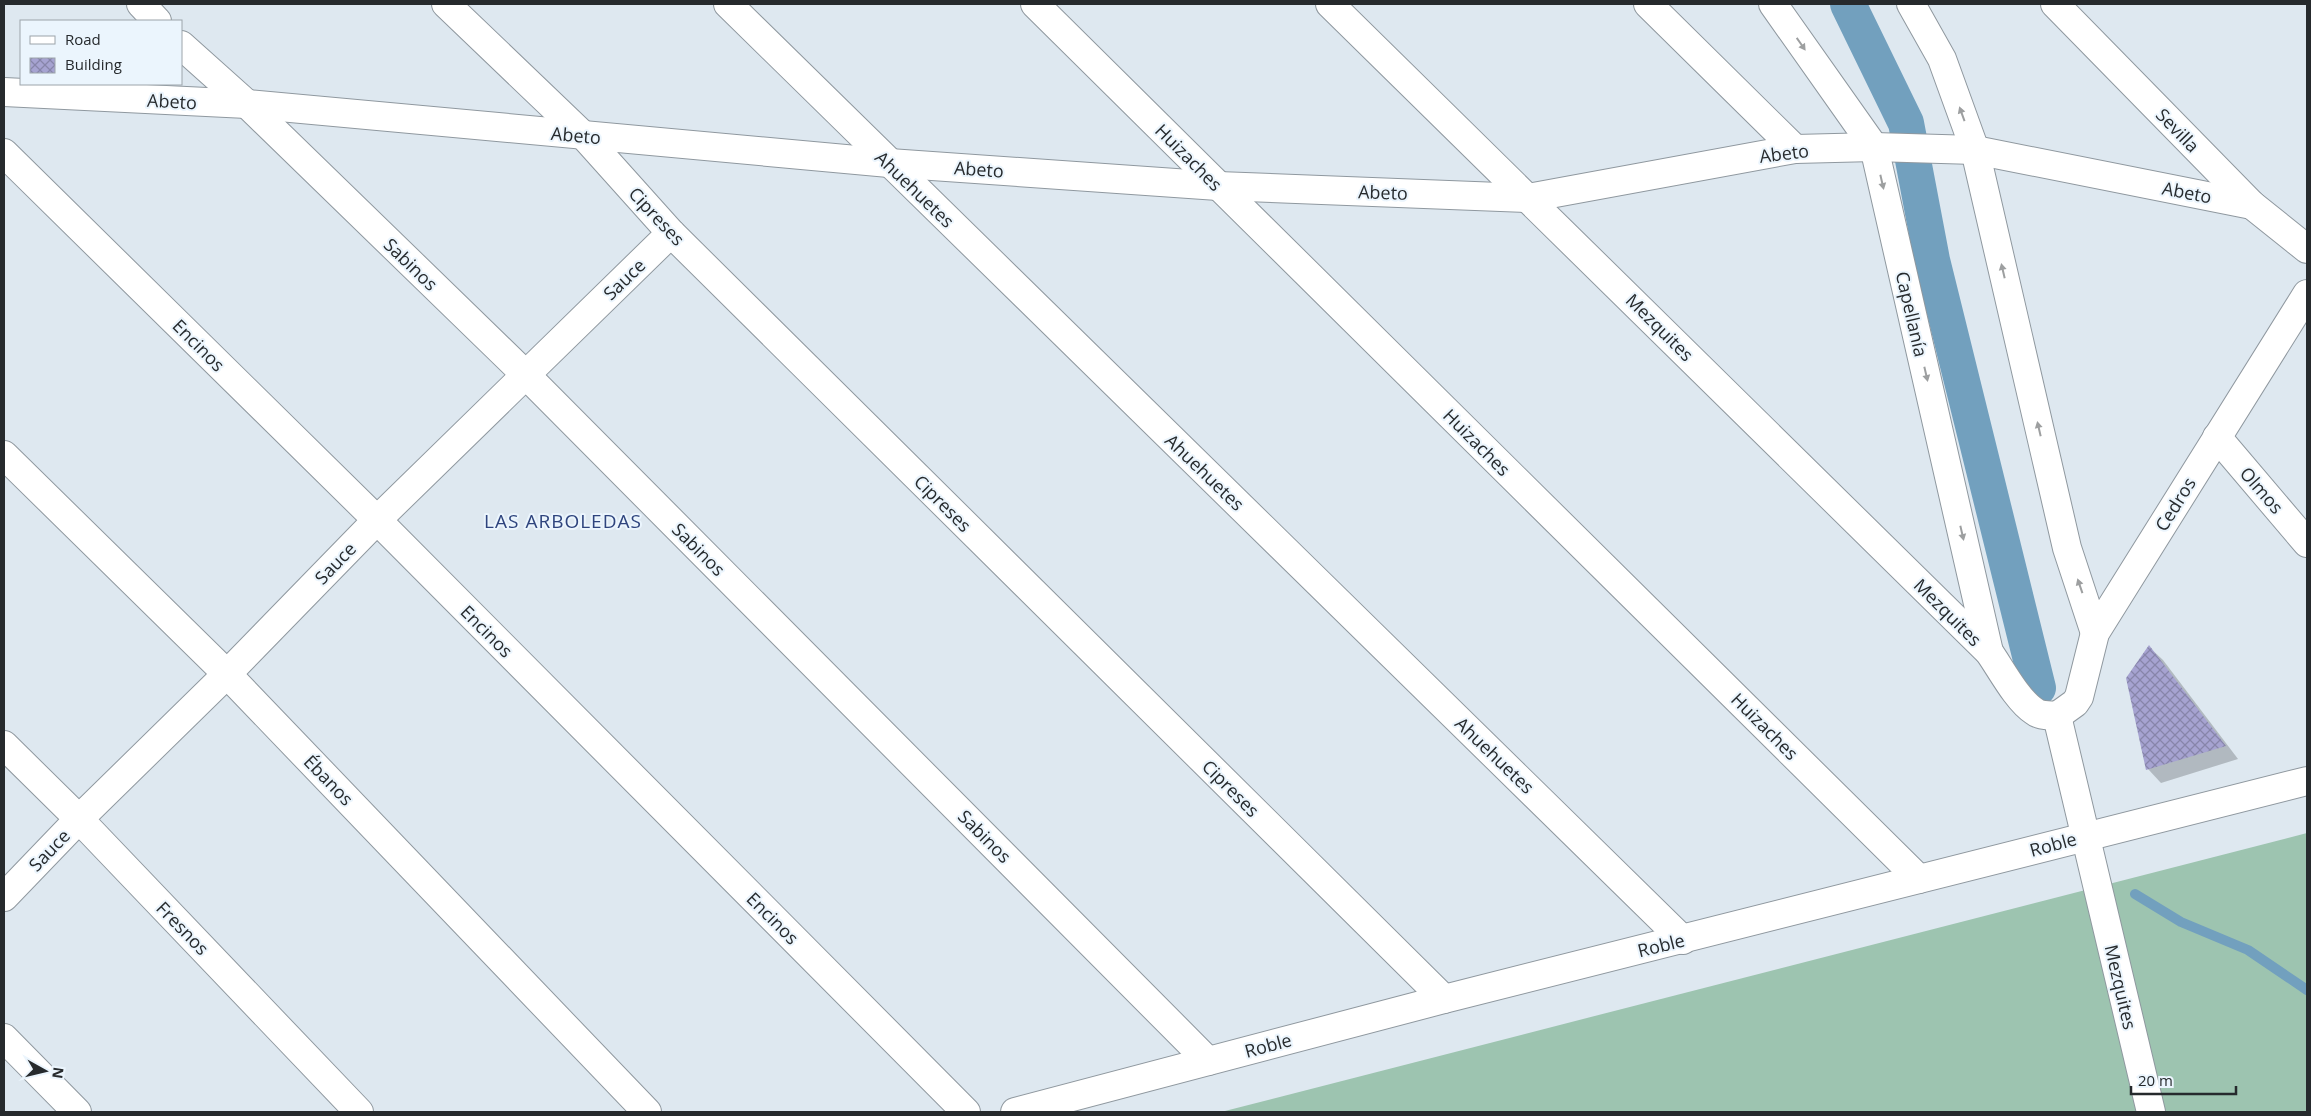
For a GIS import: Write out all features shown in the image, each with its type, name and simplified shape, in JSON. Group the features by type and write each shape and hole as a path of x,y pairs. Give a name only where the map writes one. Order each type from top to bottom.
{"street":[{"path":"141,4 156,20"},
{"name":"Cipreses","path":"446,4 584,136 671,233 1444,999"},
{"name":"Ahuehuetes","path":"728,4 1683,940"},
{"name":"Huizaches","path":"1035,4 1920,879"},
{"name":"Mezquites","path":"1330,4 1989,652"},
{"path":"1648,4 1795,149"},
{"name":"Capellanía","path":"1773,4 1874,147 1989,652"},
{"path":"1911,4 1942,59 2067,548 2095,632"},
{"name":"Sevilla","path":"2054,4 2252,205 2307,249"},
{"name":"Sabinos","path":"182,46 247,104 525,374 1208,1061"},
{"name":"Abeto","path":"4,92 247,104 889,163 1218,186 1528,198 1795,149 1874,147 1964,150 2252,205"},
{"name":"Encinos","path":"4,153 377,520 966,1112"},
{"name":"Sauce","path":"4,897 79,819 227,674 377,520 671,233"},
{"name":"Cedros","path":"2057,716 2075,703 2079,697 2095,632 2307,294"},
{"name":"Olmos","path":"2216,437 2307,543"},
{"name":"Ébanos","path":"4,455 227,674 648,1112"},
{"path":"1989,652 2022,700 2033,711 2040,714 2057,716"},
{"name":"Mezquites","path":"2057,716 2151,1112"},
{"name":"Fresnos","path":"4,745 79,819 359,1112"},
{"name":"Roble","path":"1015,1112 1444,999 2307,781"},
{"path":"4,1038 77,1112"}],"green space":[{"path":"2307,833 2307,1112 1221,1112"}],"building":[{"path":"2149,645 2226,746 2146,770 2126,678"}],"waterway":[{"path":"1848,4 1906,123 1932,260 2038,688"},
{"path":"2135,894 2181,922 2248,950 2307,990"}],"district":[{"name":"LAS ARBOLEDAS","path":"563,521"}]}
